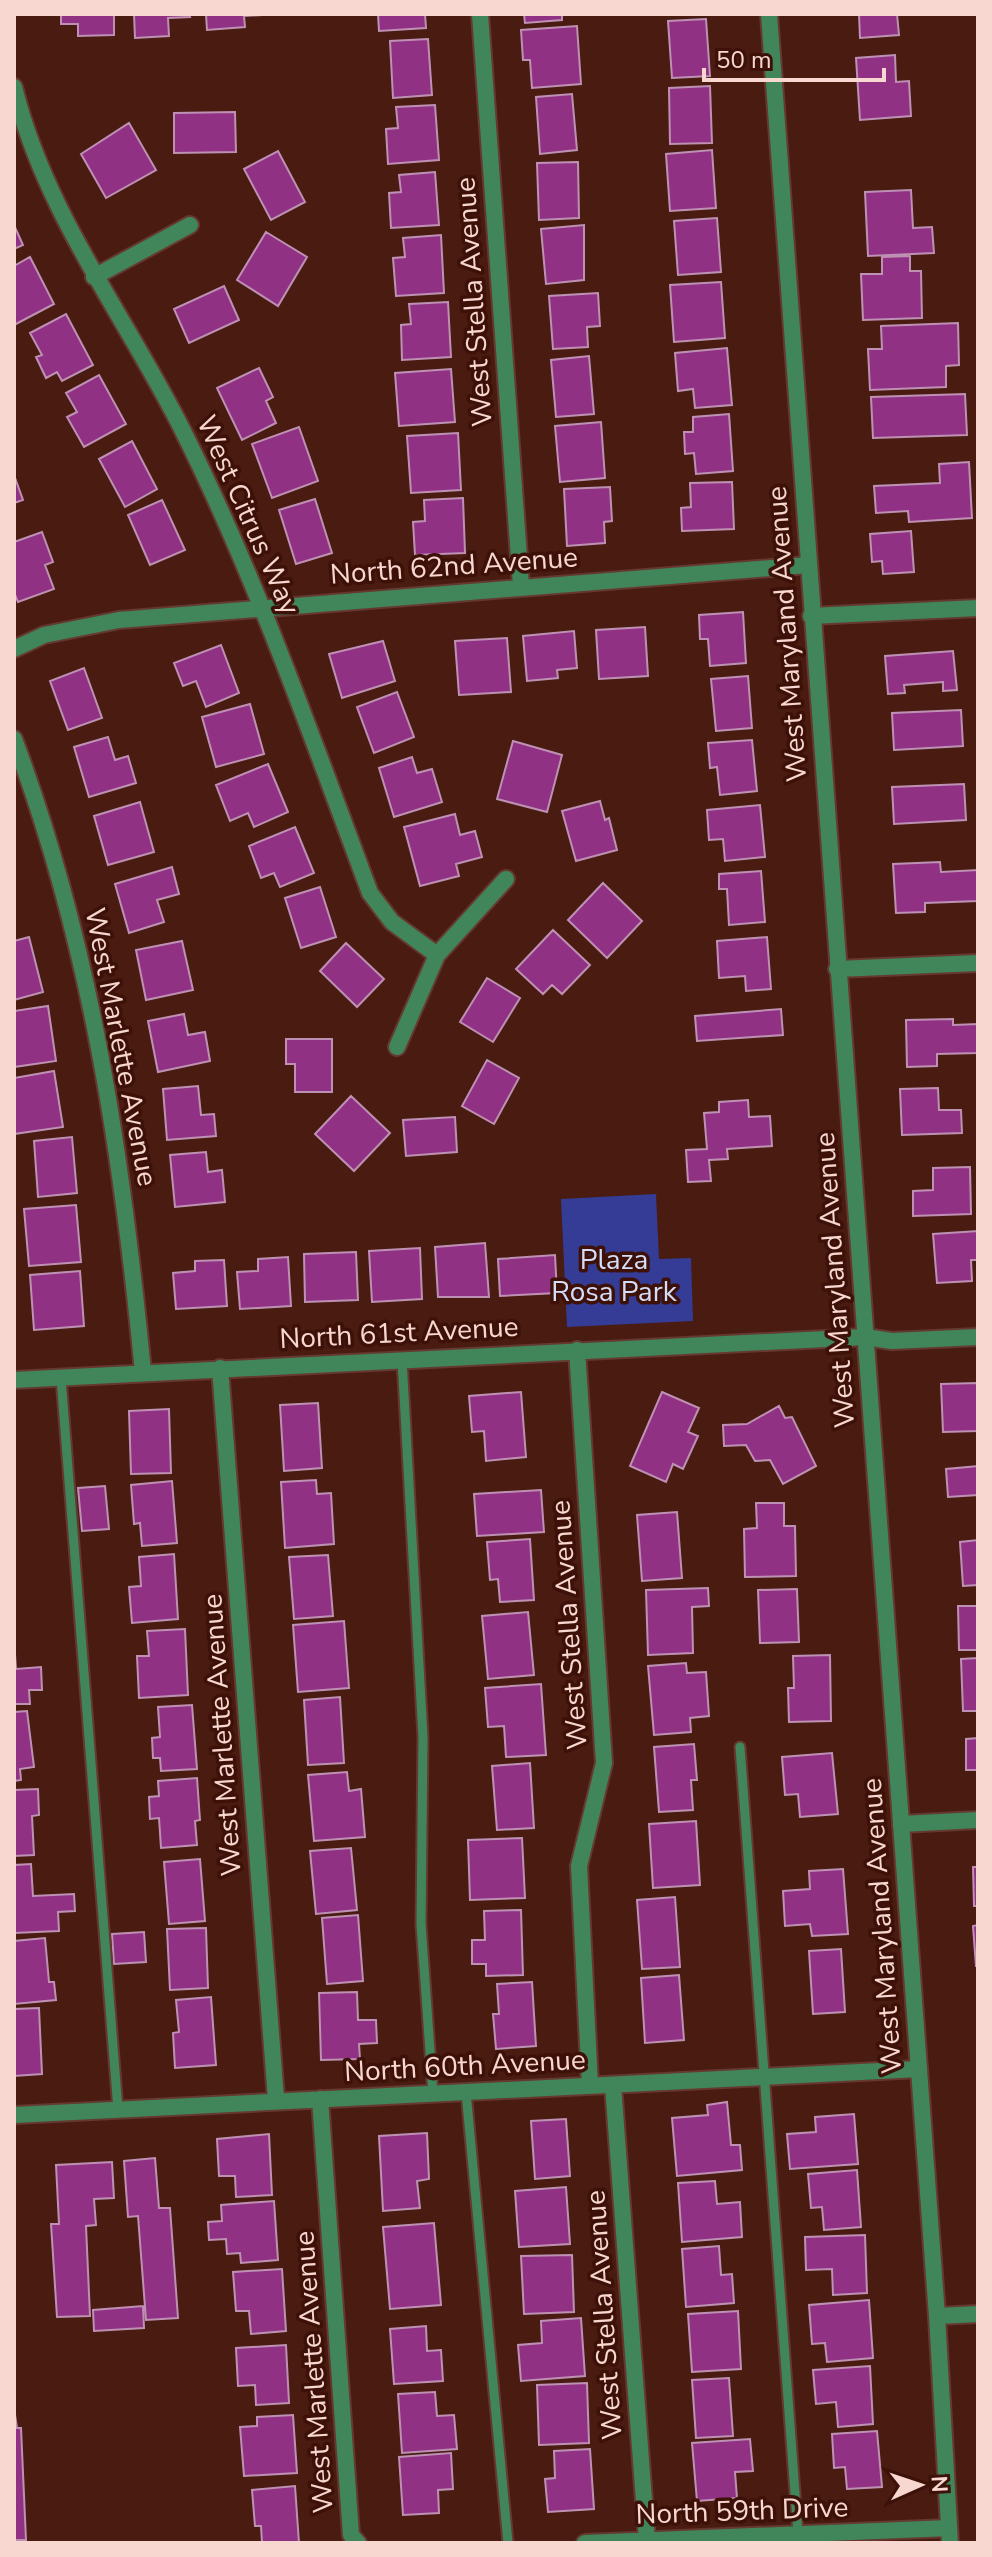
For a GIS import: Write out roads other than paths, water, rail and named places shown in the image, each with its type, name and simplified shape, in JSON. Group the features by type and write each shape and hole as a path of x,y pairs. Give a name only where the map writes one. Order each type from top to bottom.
{"street":[{"name":"West Stella Avenue","path":"480,14 521,586"},
{"name":"West Maryland Avenue","path":"769,14 937,2316 949,2536"},
{"name":"West Citrus Way","path":"14,87 41,169 94,277 183,432 263,607 370,893 392,922 437,955"},
{"path":"94,277 190,225"},
{"name":"North 62nd Avenue","path":"14,649 44,635 82,626 263,607 808,565"},
{"path":"811,616 978,608"},
{"name":"West Marlette Avenue","path":"14,739 46,825 78,939 97,1029 117,1144 143,1372"},
{"path":"397,1047 437,955 506,879"},
{"path":"837,969 978,963"},
{"name":"North 61st Avenue","path":"14,1380 865,1337 892,1341 978,1337"},
{"name":"West Stella Avenue","path":"577,1350 604,1763 579,1866 590,2086"},
{"name":"West Marlette Avenue","path":"220,1368 276,2099"},
{"path":"901,1824 978,1820"},
{"name":"North 60th Avenue","path":"14,2115 276,2099 919,2069"},
{"name":"West Stella Avenue","path":"613,2085 647,2541"},
{"name":"West Marlette Avenue","path":"320,2099 351,2535 358,2543"},
{"path":"937,2316 978,2314"},
{"name":"North 59th Drive","path":"585,2543 798,2534 949,2536"}],"lane":[{"path":"402,1359 423,1737 421,1924 433,2094"},
{"path":"61,1378 118,2110"},
{"path":"740,1747 798,2534"},
{"path":"466,2092 508,2543"}],"park label":[{"name":"Plaza Rosa Park","path":"614,1276"}]}
